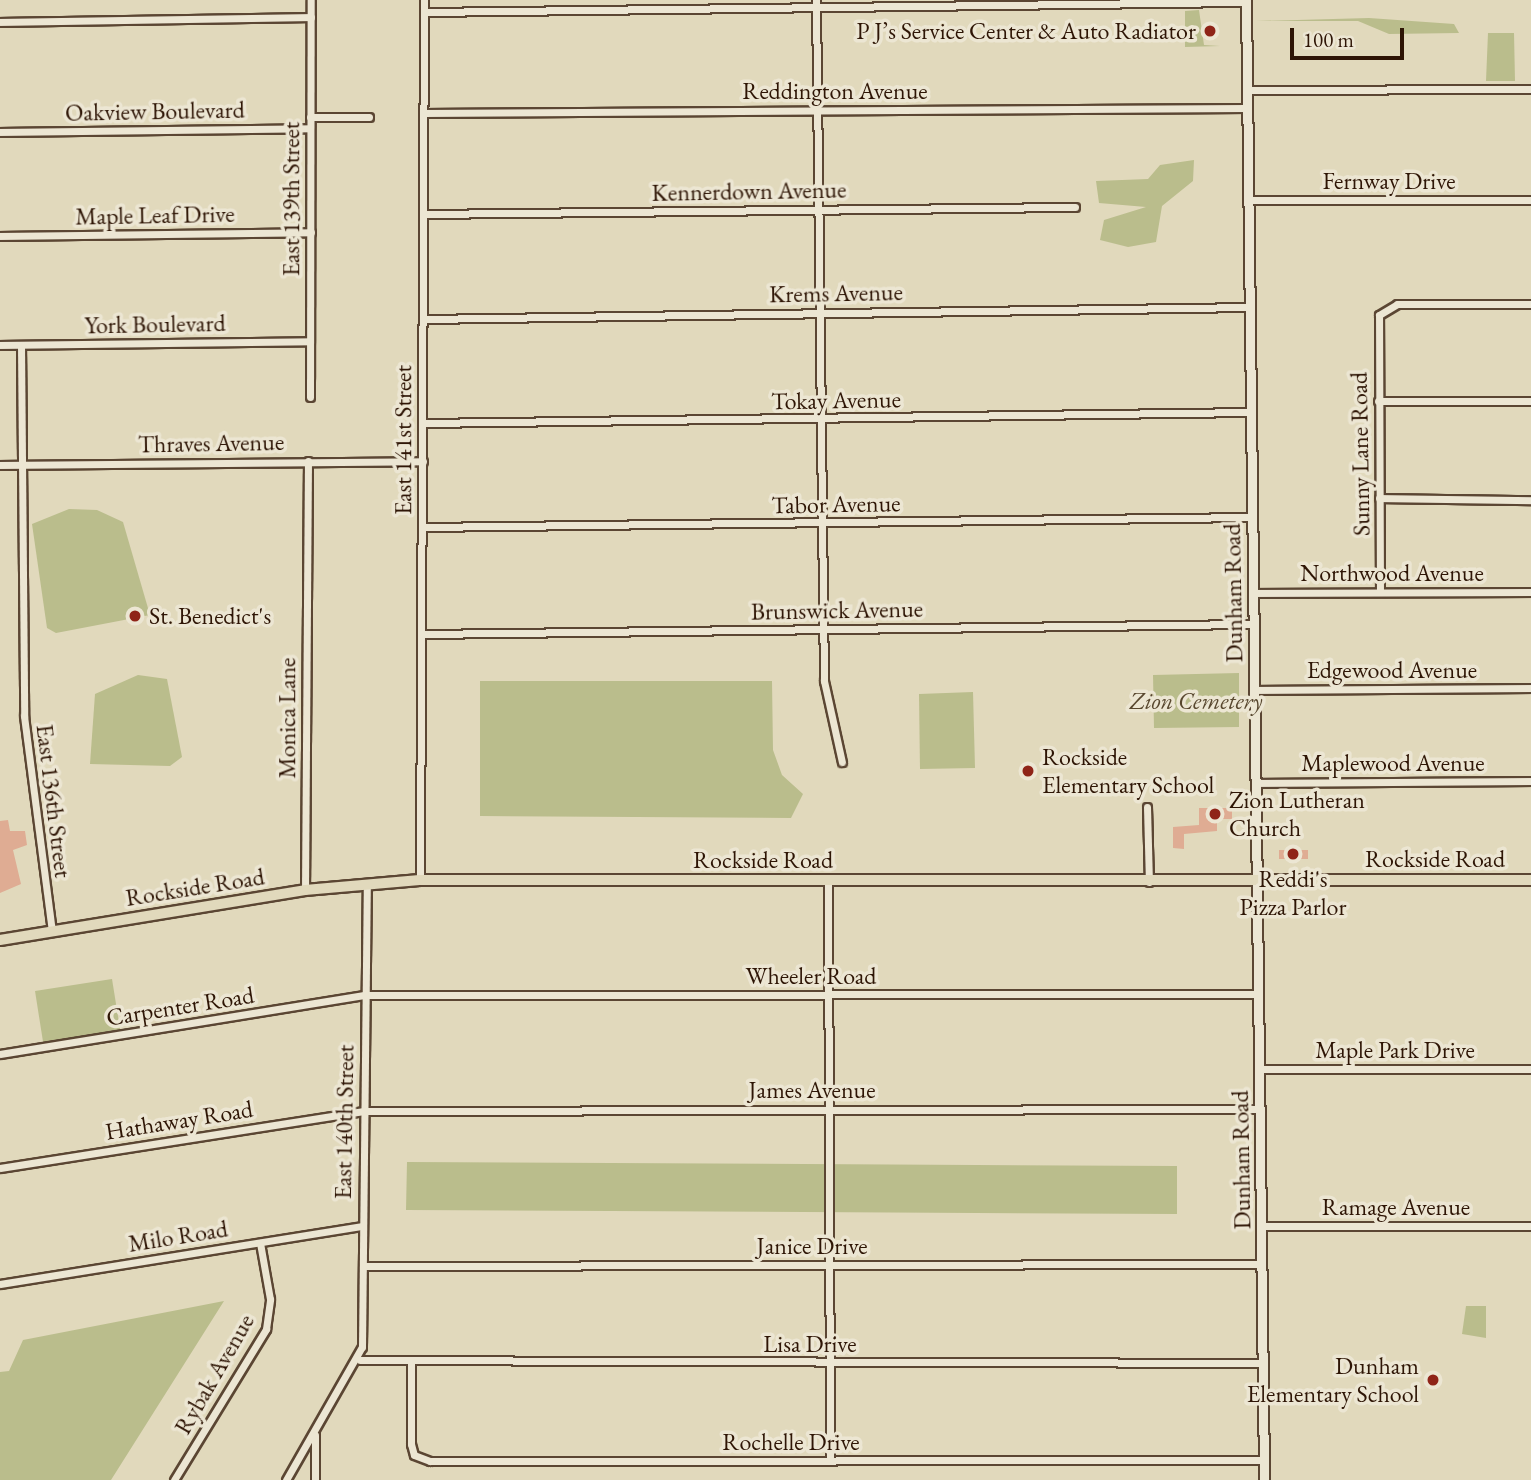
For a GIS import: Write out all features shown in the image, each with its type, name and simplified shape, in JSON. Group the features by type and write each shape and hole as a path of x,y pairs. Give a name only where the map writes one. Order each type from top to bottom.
{"main road":[{"name":"Rockside Road","path":"0,940 304,890 420,880 1531,880"}],"street":[{"name":"East 139th Street","path":"310,397 311,0"},
{"name":"East 141st Street","path":"420,880 424,0"},
{"path":"424,12 816,4 1246,1"},
{"name":"Dunham Road","path":"1246,1 1264,1480"},
{"path":"816,4 824,681 842,762"},
{"path":"0,22 311,17"},
{"path":"1247,90 1531,89"},
{"name":"Reddington Avenue","path":"424,113 1247,108"},
{"path":"310,117 369,117"},
{"name":"Oakview Boulevard","path":"0,132 310,128"},
{"name":"Fernway Drive","path":"1248,200 1531,200"},
{"name":"Kennerdown Avenue","path":"423,214 1075,207"},
{"name":"Maple Leaf Drive","path":"0,236 311,232"},
{"name":"Sunny Lane Road","path":"1380,592 1379,315 1396,304 1531,304"},
{"name":"Krems Avenue","path":"423,319 1249,307"},
{"name":"York Boulevard","path":"0,345 310,341"},
{"name":"East 136th Street","path":"20,345 24,716 52,931"},
{"path":"1378,401 1531,401"},
{"name":"Tokay Avenue","path":"423,423 1250,412"},
{"name":"Monica Lane","path":"304,890 308,461"},
{"name":"Thraves Avenue","path":"0,465 423,461"},
{"path":"1379,498 1531,500"},
{"name":"Tabor Avenue","path":"422,527 1251,517"},
{"name":"Northwood Avenue","path":"1252,593 1531,592"},
{"name":"Brunswick Avenue","path":"422,634 1252,624"},
{"name":"Edgewood Avenue","path":"1254,690 1531,688"},
{"name":"Maplewood Avenue","path":"1255,783 1531,781"},
{"path":"1147,807 1149,881"},
{"path":"828,881 830,1461"},
{"name":"East 140th Street","path":"359,1360 363,1266 367,883"},
{"name":"Wheeler Road","path":"365,996 1257,994"},
{"name":"Carpenter Road","path":"0,1054 365,996"},
{"name":"Maple Park Drive","path":"1258,1069 1531,1069"},
{"name":"James Avenue","path":"364,1111 1260,1109"},
{"name":"Hathaway Road","path":"0,1168 364,1111"},
{"name":"Milo Road","path":"0,1284 362,1226"},
{"name":"Ramage Avenue","path":"1261,1226 1531,1226"},
{"name":"Rybak Avenue","path":"174,1480 266,1329 270,1299 260,1242"},
{"name":"Janice Drive","path":"363,1266 1261,1264"},
{"path":"286,1480 359,1360"},
{"name":"Lisa Drive","path":"359,1360 1261,1363"},
{"name":"Rochelle Drive","path":"411,1362 411,1444 414,1455 430,1461 1264,1460"},
{"path":"315,1432 315,1480"}],"green space":[{"path":"1199,10 1204,45 1220,46 1185,47 1185,11"},
{"path":"1369,18 1454,24 1459,33 1389,34 1358,21 1256,21"},
{"path":"1488,33 1514,33 1515,81 1486,81"},
{"path":"1194,160 1193,181 1162,206 1156,242 1128,247 1100,240 1104,220 1146,207 1099,203 1096,181 1148,179 1160,165"},
{"path":"69,509 97,510 123,522 150,615 56,633 47,628 32,524"},
{"name":"Zion Cemetery","path":"1239,673 1239,727 1154,728 1153,675"},
{"path":"138,675 167,679 182,757 170,766 90,764 95,694"},
{"path":"480,681 772,681 773,750 782,775 803,794 791,818 480,816"},
{"path":"973,692 975,768 920,769 919,694"},
{"path":"112,979 121,1035 44,1048 35,991"},
{"path":"407,1162 1177,1166 1177,1214 406,1210"},
{"path":"224,1301 111,1480 0,1480 0,1372 9,1371 23,1340"},
{"path":"1466,1306 1486,1306 1486,1338 1462,1334"}],"building":[{"name":"Zion Lutheran Church","path":"1199,808 1232,808 1232,819 1217,819 1217,831 1184,834 1184,849 1173,848 1173,827 1199,825"},
{"path":"8,820 10,831 25,831 27,845 13,850 21,884 0,893 0,821"},
{"name":"Reddi's Pizza Parlor","path":"1279,850 1308,850 1308,859 1279,859"}],"place":[{"name":"P J’s Service Center & Auto Radiator","path":"1210,31"},
{"name":"St. Benedict's","path":"135,616"},
{"name":"Rockside Elementary School","path":"1028,771"},
{"name":"Zion Lutheran Church","path":"1215,814"},
{"name":"Reddi's Pizza Parlor","path":"1293,854"},
{"name":"Dunham Elementary School","path":"1433,1380"}]}
